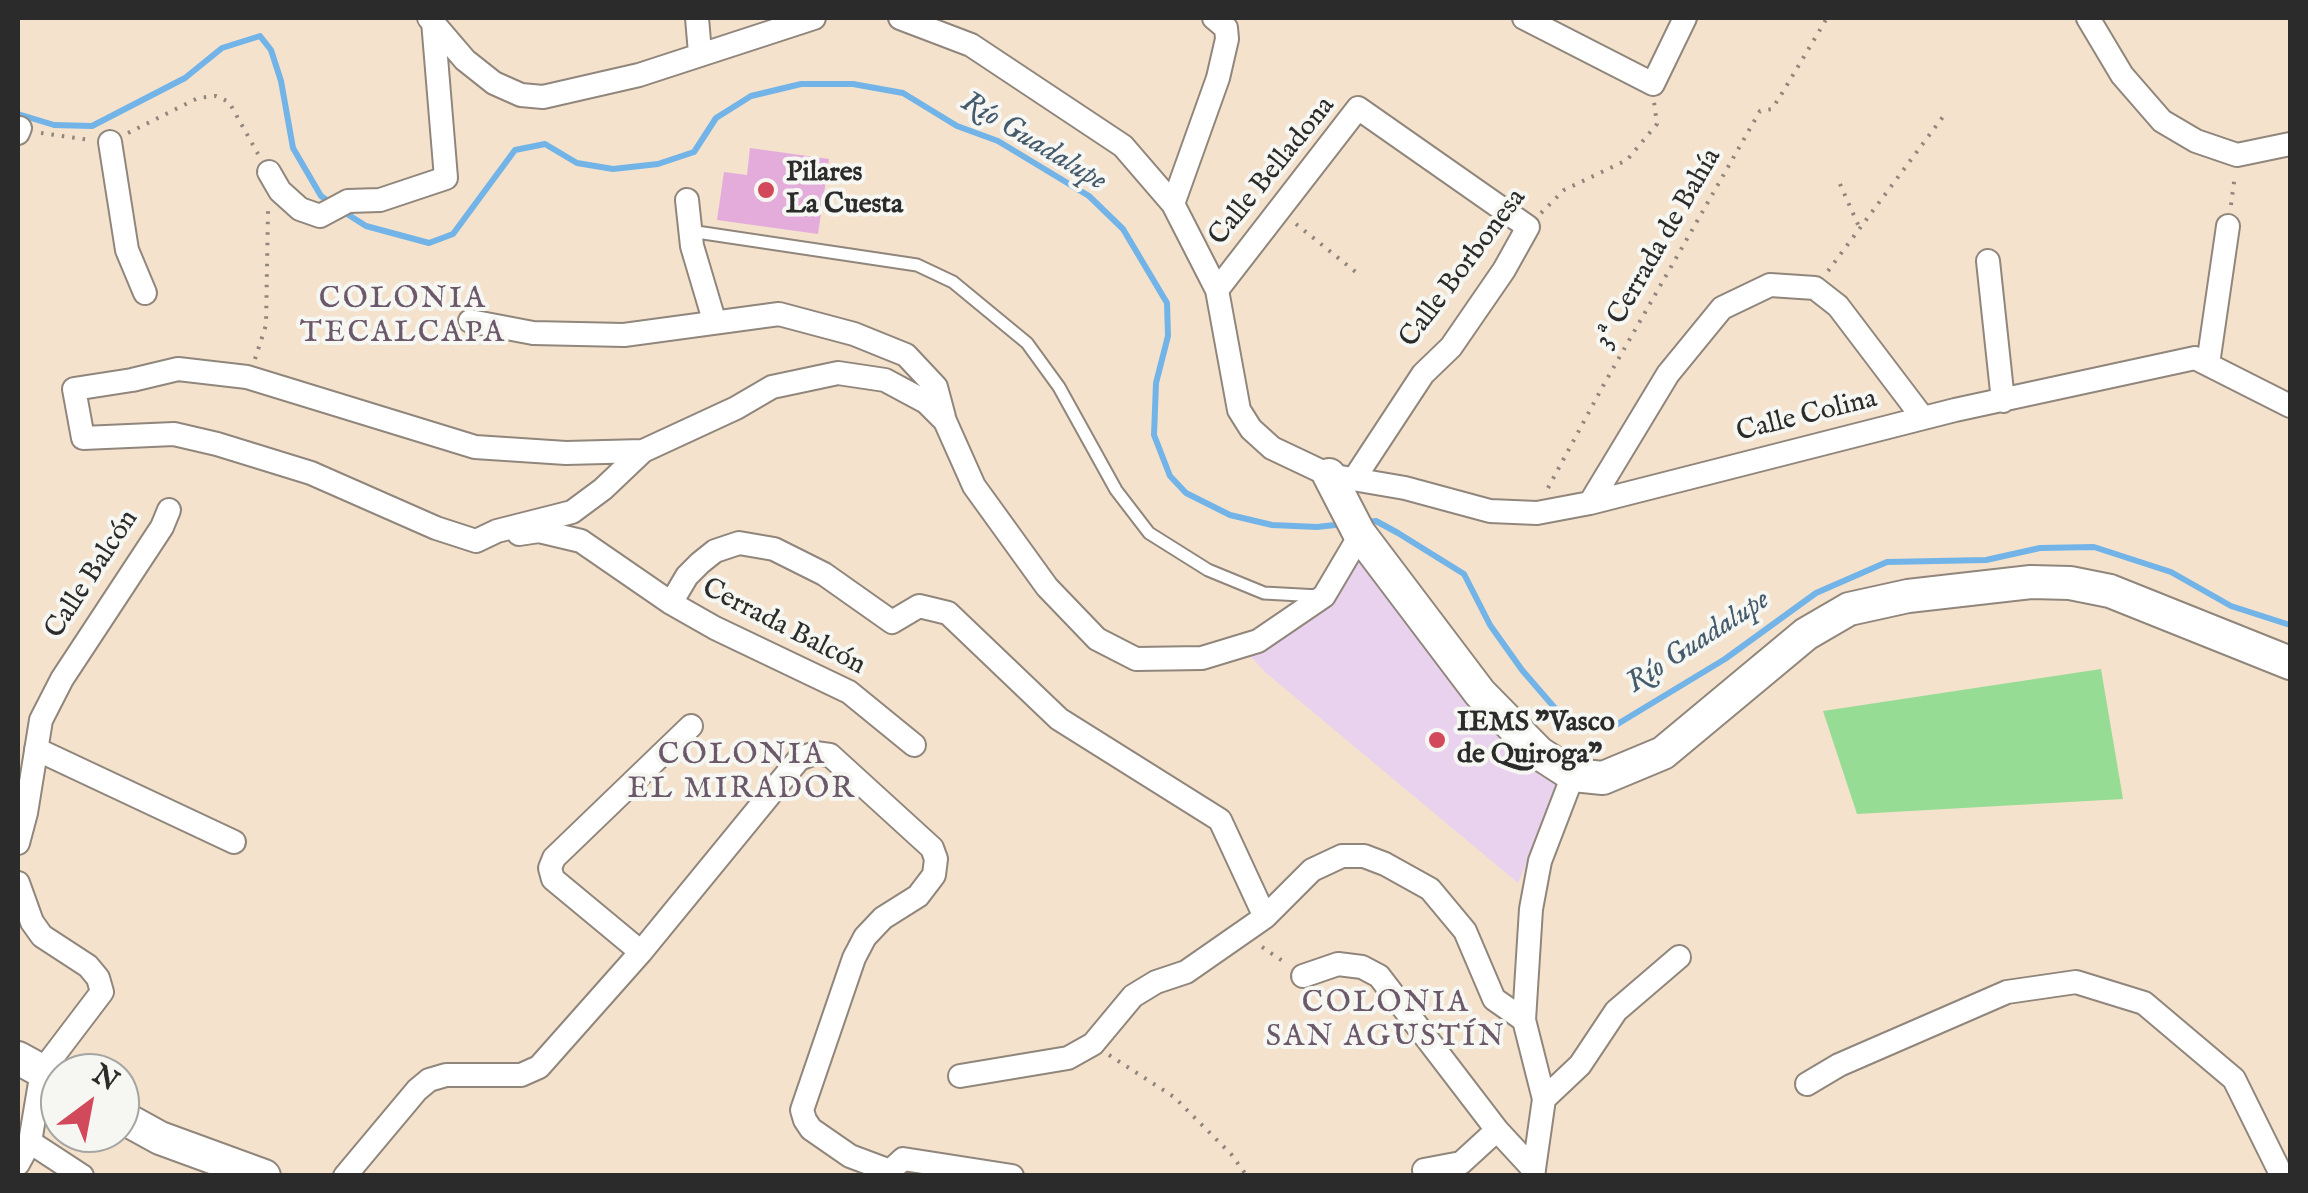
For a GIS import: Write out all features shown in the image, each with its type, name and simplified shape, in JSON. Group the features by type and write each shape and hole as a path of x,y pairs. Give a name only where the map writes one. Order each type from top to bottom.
{"street":[{"path":"696,18 700,52"},
{"path":"432,20 465,60 494,83 521,95 543,98 639,75 814,18"},
{"name":"Calle Colina","path":"900,18 971,45 1123,146 1173,204 1217,290 1239,410 1250,430 1350,506 1405,488 1490,511 1536,512 1590,503 1924,418 2195,358 2290,406"},
{"path":"1173,204 1218,78 1227,39 1226,28 1214,18"},
{"path":"1524,18 1653,84 1685,18"},
{"path":"2088,18 2122,75 2162,121 2196,141 2237,155 2290,144"},
{"path":"269,172 280,191 300,209 320,216 348,201 380,200 446,178 432,20"},
{"name":"Calle Belladona","path":"1217,290 1358,108 1528,227"},
{"path":"110,142 126,250 145,293"},
{"path":"687,200 690,231 714,320"},
{"path":"2208,364 2228,226"},
{"name":"Calle Borbonesa","path":"1324,596 1350,506 1423,374 1451,347 1504,270 1528,227"},
{"path":"1988,261 2003,401"},
{"path":"1590,503 1668,374 1722,308 1770,285 1815,288 1838,306 1924,418"},
{"path":"470,320 534,334 624,335 778,314 854,334 906,356 936,387 974,486 1047,587 1097,639 1136,659 1202,658 1258,641 1324,596"},
{"path":"642,451 566,454 476,446 246,377 178,369 74,388 83,438 174,434 311,473 469,539 539,531 581,541 671,603 700,563 715,551 739,543 774,550 824,574 892,622 919,606 948,613 1059,719 1220,820 1264,917"},
{"path":"469,539 572,512 642,451 772,388 838,373 885,380 926,402 946,421"},
{"path":"1350,506 1480,693 1539,753 1573,775 1603,778 1663,753 1806,634 1849,609 1908,596 2031,582 2070,583 2110,591 2290,663"},
{"name":"Calle Balcón","path":"18,843 41,720 62,679 162,527 169,510"},
{"name":"Cerrada Balcón","path":"671,603 849,692 914,745"},
{"path":"641,952 553,880 550,868 554,858 691,726"},
{"path":"36,749 234,842"},
{"path":"345,1176 429,1080 446,1074 520,1075 539,1068 641,952 799,760 815,753 830,755 932,848 936,859 934,875 918,896 883,918 865,937 854,958 802,1110 844,1166 890,1171 903,1159 1012,1176"},
{"path":"1534,1173 1544,1099 1524,1020 1530,909 1537,877 1573,775"},
{"path":"960,1076 1068,1058 1092,1044 1133,996 1156,982 1186,972 1264,917 1312,870 1342,856 1364,856 1430,889 1465,931 1494,1000 1524,1020"},
{"path":"18,883 32,922 42,936 88,966 98,978 102,992 54,1053"},
{"path":"1544,1099 1580,1065 1616,1011 1679,956"},
{"path":"1303,976 1338,964 1362,967 1379,976 1534,1173"},
{"path":"1807,1084 1839,1065 2007,992 2076,982 2144,1003 2234,1079 2282,1176"},
{"path":"18,1164 30,1142 40,1070"},
{"path":"140,1127 264,1176"},
{"path":"1424,1170 1462,1163 1497,1130"},
{"path":"30,1142 82,1176"}],"lane":[{"path":"690,231 917,266 953,282 1027,343 1059,388 1116,490 1149,532 1208,570 1264,593 1324,596"}],"path":[{"name":"3ª Cerrada de Bahía","path":"1536,512 1760,111 1772,108 1781,96 1826,18"},
{"name":"Calle Borbonesa","path":"1528,227 1564,190 1627,160 1656,124 1653,84"},
{"path":"19,130 110,142 198,98 216,96 229,102 269,172 266,326 246,377"},
{"path":"1815,288 1945,114"},
{"path":"2228,226 2237,155"},
{"path":"1840,184 1860,229"},
{"path":"1280,211 1357,273"},
{"path":"1242,932 1303,976"},
{"path":"1092,1044 1174,1098 1231,1154 1246,1176"}],"shaded area":[{"name":"IEMS \"Vasco de Quiroga\"","path":"1361,542 1563,777 1518,883 1265,672 1246,651 1263,646"}],"green space":[{"path":"2101,669 2123,799 1857,814 1823,711"}],"building":[{"path":"750,148 829,159 818,234 717,220 724,172 747,175"}],"waterway":[{"name":"Río Guadalupe","path":"18,114 54,125 92,126 185,78 222,48 260,36 271,50 281,81 293,148 321,196 334,205"},
{"name":"Río Guadalupe","path":"344,212 366,226 429,243 453,234 515,150 545,144 577,163 613,169 658,164 694,152 716,118 751,96 801,84 853,84 903,93 957,126 998,141 1089,196 1123,229 1167,303 1168,336 1156,383 1154,435 1170,476 1186,493 1230,515 1272,525 1344,524"},
{"name":"Río Guadalupe","path":"1367,522 1376,521 1464,574 1490,625 1560,714 1611,728 1725,659 1816,593 1887,562 1986,560 2040,548 2094,547 2171,572 2231,606 2290,625"}],"place":[{"name":"Pilares La Cuesta","path":"766,190"},
{"name":"IEMS \"Vasco de Quiroga\"","path":"1437,740"}],"district":[{"name":"COLONIA TECALCAPA","path":"403,318"},
{"name":"COLONIA EL MIRADOR","path":"742,774"},
{"name":"COLONIA SAN AGUSTÍN","path":"1386,1022"}]}
